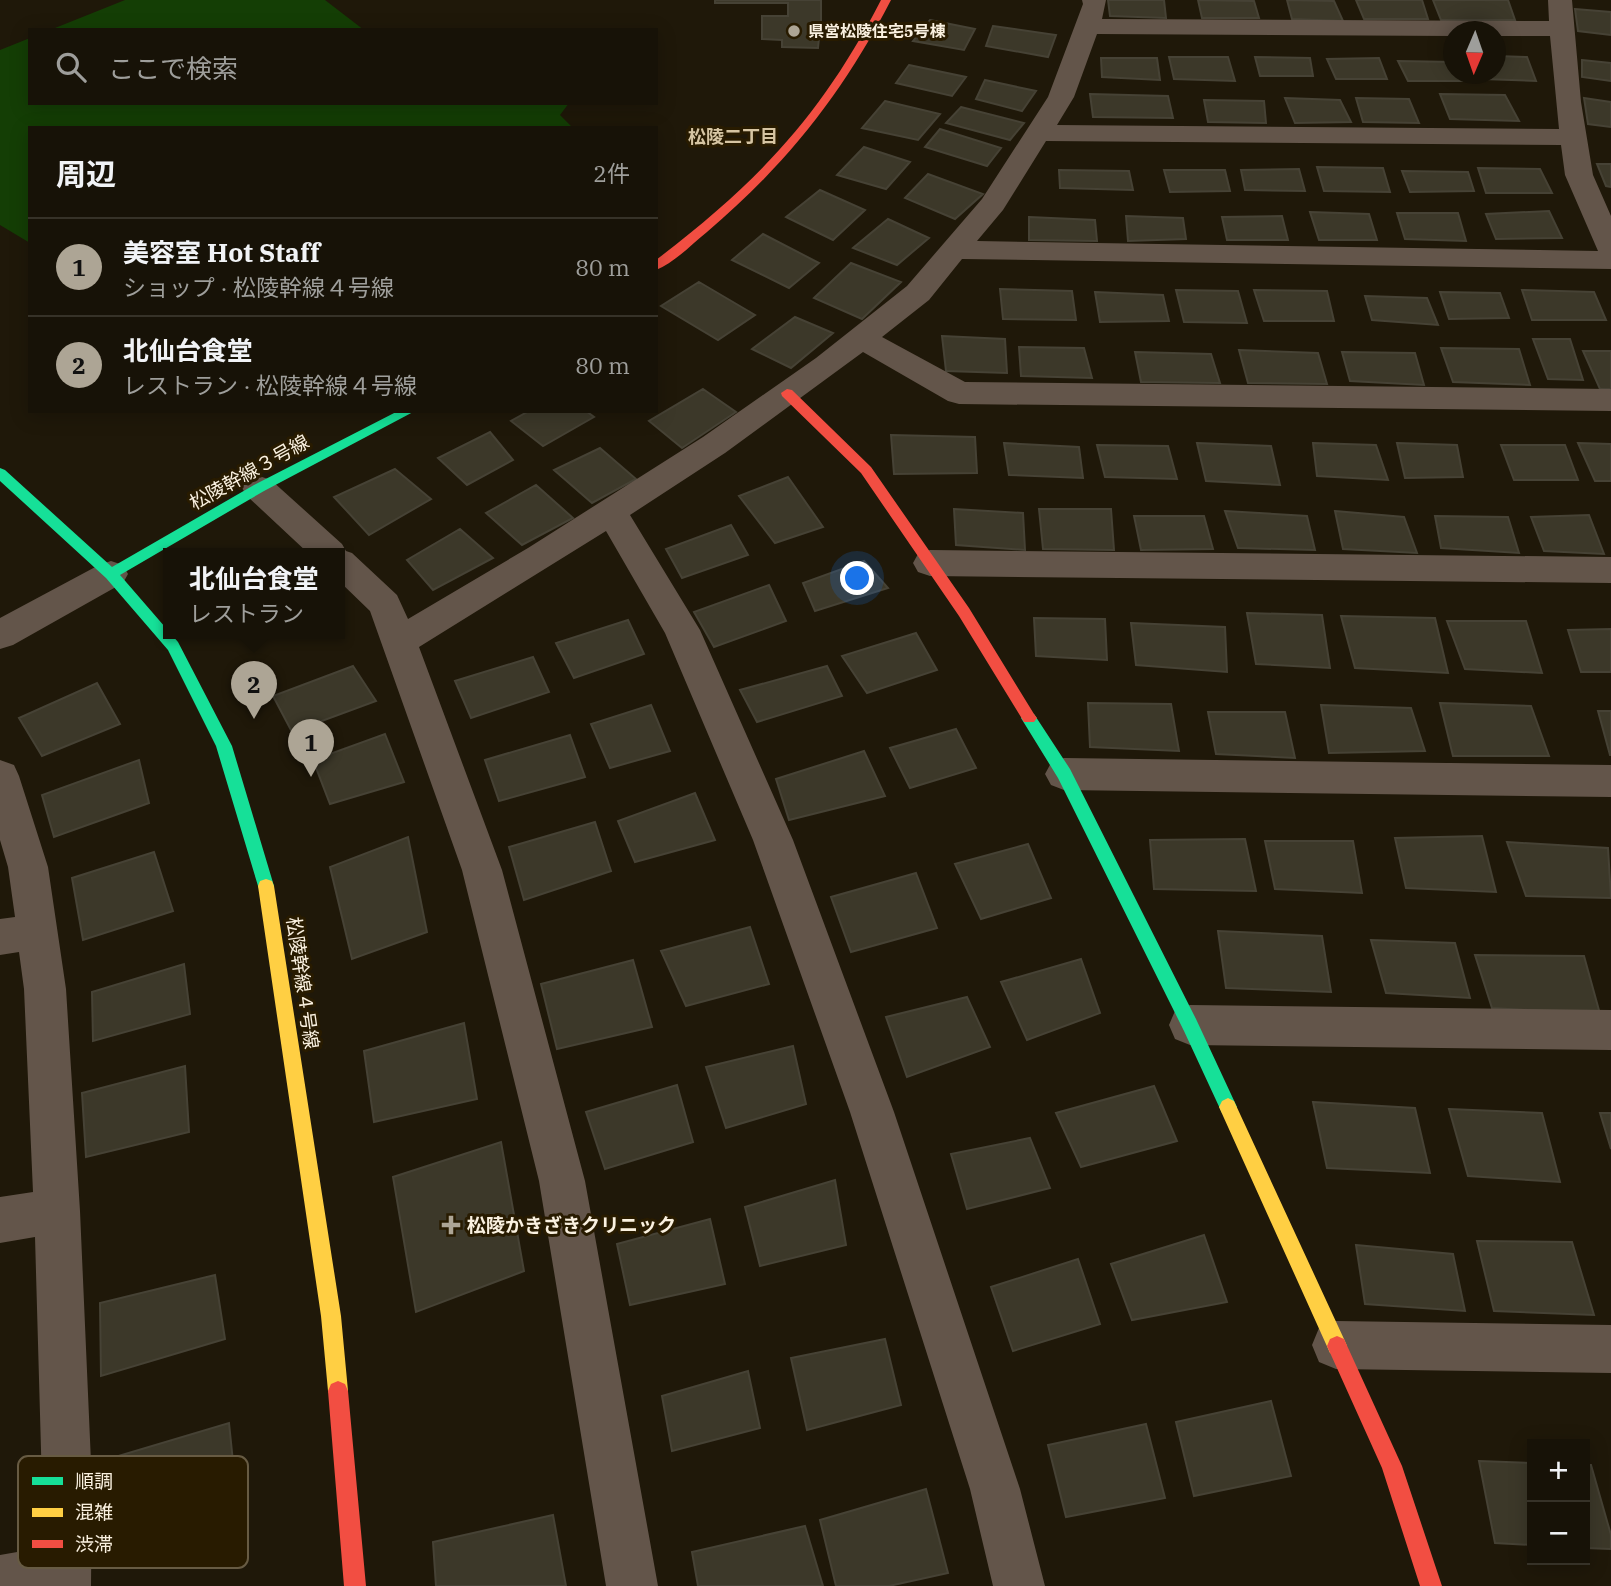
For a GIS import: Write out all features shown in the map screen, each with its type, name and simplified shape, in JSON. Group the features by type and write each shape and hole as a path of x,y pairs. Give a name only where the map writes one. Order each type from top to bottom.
{"street":[{"path":"658,264 722,216 793,147 839,88 877,24 886,0"},
{"path":"1560,0 1578,174 1611,248"},
{"path":"399,642 713,445 788,393 918,293 993,204 1061,97 1090,13 1562,29"},
{"path":"1038,133 1573,138"},
{"path":"954,250 1611,260"},
{"path":"861,338 959,393 1611,400"},
{"path":"788,393 866,471 964,612 1064,774 1190,1025 1392,1466 1431,1586"},
{"name":"松陵幹線３号線","path":"111,574 259,488 405,413"},
{"name":"松陵幹線４号線","path":"0,473 111,574 163,634"},
{"path":"259,488 325,548"},
{"path":"611,511 682,630 773,840 872,1112 995,1489 1019,1586"},
{"path":"930,564 1611,570"},
{"path":"345,567 385,604 482,870 562,1181 632,1586"},
{"path":"0,635 111,574"},
{"name":"松陵幹線４号線","path":"167,639 224,746 270,898 331,1316 355,1586"},
{"path":"1064,774 1611,781"},
{"path":"0,776 27,867 19,935 45,989 57,1211 65,1456"},
{"path":"1190,1025 1611,1030"},
{"path":"0,1220 57,1211"},
{"path":"1336,1345 1611,1349"},
{"path":"0,1581 65,1578"}],"shaded area":[{"path":"125,0 325,0 361,28 55,28"},
{"path":"28,39 28,105 568,105 560,115 571,126 28,126 28,242 0,225 0,50"}],"building":[{"name":"県営松陵住宅5号棟","path":"715,0 821,0 821,24 826,24 826,38 819,38 818,48 782,47 782,40 762,39 762,16 788,16 788,3 715,3"},
{"path":"1108,0 1164,0 1166,18 1110,16"},
{"path":"1198,0 1254,1 1259,18 1202,18"},
{"path":"1287,0 1334,1 1343,21 1292,19"},
{"path":"1356,0 1422,0 1428,19 1364,19"},
{"path":"1433,0 1508,0 1515,20 1441,20"},
{"path":"1575,9 1611,12 1611,35 1578,31"},
{"path":"930,20 975,29 964,50 913,41"},
{"path":"993,26 1056,35 1048,57 986,46"},
{"path":"1506,56 1527,57 1536,81 1506,80"},
{"path":"1169,57 1228,57 1235,81 1174,79"},
{"path":"1255,57 1310,58 1313,76 1260,76"},
{"path":"1101,58 1157,58 1160,80 1102,77"},
{"path":"1379,58 1387,79 1336,79 1327,59"},
{"path":"1582,60 1611,63 1611,81 1582,77"},
{"path":"1398,61 1443,62 1443,81 1408,81"},
{"path":"909,65 966,77 952,96 896,83"},
{"path":"985,80 1036,91 1022,111 976,99"},
{"path":"1090,94 1168,96 1173,118 1093,117"},
{"path":"1440,94 1505,95 1519,121 1450,119"},
{"path":"1285,98 1340,100 1351,122 1295,123"},
{"path":"1356,98 1409,99 1419,123 1363,122"},
{"path":"1584,98 1611,102 1611,127 1588,124"},
{"path":"1204,100 1264,101 1266,123 1208,122"},
{"path":"885,101 940,114 918,140 862,128"},
{"path":"961,107 1024,123 1010,140 946,123"},
{"path":"940,129 1001,148 987,166 925,147"},
{"path":"864,147 910,162 886,189 837,175"},
{"path":"1597,164 1611,164 1611,187 1606,186"},
{"path":"1317,167 1383,168 1390,192 1324,191"},
{"path":"1478,168 1540,169 1552,193 1486,193"},
{"path":"1299,169 1305,191 1245,190 1241,170"},
{"path":"1059,170 1129,171 1133,190 1060,188"},
{"path":"1164,170 1225,170 1230,191 1170,192"},
{"path":"1402,171 1468,172 1474,191 1410,192"},
{"path":"928,174 983,194 955,219 905,198"},
{"path":"820,190 865,210 833,240 786,217"},
{"path":"1549,211 1562,238 1496,239 1486,214"},
{"path":"1310,212 1369,214 1377,240 1319,240"},
{"path":"1397,213 1458,213 1466,241 1405,239"},
{"path":"1126,216 1183,218 1186,239 1128,241"},
{"path":"1282,216 1288,240 1227,240 1222,217"},
{"path":"1029,217 1095,220 1097,241 1029,240"},
{"path":"888,219 929,238 897,265 853,248"},
{"path":"763,234 819,263 789,288 732,260"},
{"path":"851,263 901,282 862,319 814,298"},
{"path":"699,282 755,315 718,340 661,306"},
{"path":"1000,289 1072,291 1076,320 1003,319"},
{"path":"1176,290 1238,291 1247,323 1184,322"},
{"path":"1254,290 1327,291 1334,321 1264,321"},
{"path":"1522,290 1594,292 1606,320 1532,320"},
{"path":"1095,292 1163,295 1169,321 1100,322"},
{"path":"1440,292 1500,293 1509,318 1449,319"},
{"path":"1365,296 1427,298 1438,325 1372,320"},
{"path":"795,317 833,333 791,368 752,349"},
{"path":"942,336 1005,339 1007,373 946,371"},
{"path":"1533,339 1570,339 1583,380 1548,379"},
{"path":"1019,347 1084,348 1092,378 1021,376"},
{"path":"1441,348 1519,349 1530,385 1453,382"},
{"path":"1239,350 1318,353 1327,384 1248,383"},
{"path":"1583,351 1611,351 1611,389 1600,389"},
{"path":"1135,352 1211,354 1220,383 1141,382"},
{"path":"1342,352 1415,353 1424,385 1350,381"},
{"path":"703,389 736,412 682,448 649,421"},
{"path":"525,413 589,413 594,417 543,446 511,421"},
{"path":"490,432 513,460 467,485 438,458"},
{"path":"891,435 975,437 977,473 894,474"},
{"path":"1004,443 1079,447 1083,478 1009,475"},
{"path":"1197,443 1271,446 1280,485 1206,481"},
{"path":"1313,443 1376,445 1388,480 1317,476"},
{"path":"1397,443 1457,445 1463,477 1405,478"},
{"path":"1578,443 1611,444 1611,481 1595,481"},
{"path":"1097,445 1168,446 1177,479 1105,477"},
{"path":"1501,445 1565,445 1578,480 1514,480"},
{"path":"600,448 636,479 592,503 554,470"},
{"path":"395,469 431,499 369,535 334,497"},
{"path":"788,477 823,527 775,543 739,496"},
{"path":"536,485 573,518 522,545 486,513"},
{"path":"954,509 1023,513 1025,550 956,545"},
{"path":"1039,509 1111,509 1114,550 1043,549"},
{"path":"1225,511 1307,516 1315,550 1238,548"},
{"path":"1335,511 1404,517 1417,553 1343,549"},
{"path":"1589,515 1604,554 1544,551 1531,517"},
{"path":"1134,516 1204,516 1213,549 1141,550"},
{"path":"1435,516 1508,517 1519,553 1441,548"},
{"path":"731,525 748,555 682,578 666,549"},
{"path":"460,529 493,558 433,590 407,560"},
{"path":"864,561 888,588 815,611 803,583"},
{"path":"769,585 786,621 714,647 694,612"},
{"path":"1247,613 1322,615 1330,668 1256,664"},
{"path":"1341,616 1435,618 1448,673 1355,668"},
{"path":"1034,618 1105,619 1107,660 1036,656"},
{"path":"628,620 644,654 574,678 556,643"},
{"path":"1447,621 1526,621 1542,673 1465,669"},
{"path":"1131,623 1225,627 1227,672 1136,665"},
{"path":"1611,629 1611,672 1581,672 1568,630"},
{"path":"916,633 937,670 867,693 842,656"},
{"path":"533,657 549,692 471,718 455,681"},
{"path":"353,666 376,701 292,732 273,696"},
{"path":"827,666 842,696 757,722 740,690"},
{"path":"97,683 120,724 42,756 19,718"},
{"path":"1088,703 1171,704 1179,751 1090,747"},
{"path":"1440,703 1531,706 1549,756 1453,756"},
{"path":"651,705 670,751 610,768 591,724"},
{"path":"1321,705 1411,708 1425,751 1329,753"},
{"path":"1598,711 1611,711 1611,755 1610,755"},
{"path":"1208,712 1285,712 1295,758 1216,754"},
{"path":"956,729 976,768 910,788 890,748"},
{"path":"385,734 404,782 330,804 313,760"},
{"path":"570,735 585,777 499,801 485,760"},
{"path":"864,751 885,796 789,820 776,779"},
{"path":"139,760 149,803 54,837 42,795"},
{"path":"695,793 715,840 635,862 618,821"},
{"path":"595,822 611,871 524,900 509,847"},
{"path":"1482,836 1496,892 1406,888 1395,838"},
{"path":"408,837 427,932 352,959 330,867"},
{"path":"1245,839 1256,891 1154,889 1150,840"},
{"path":"1265,841 1353,841 1362,893 1275,889"},
{"path":"1507,842 1608,848 1611,898 1526,896"},
{"path":"1028,844 1051,898 981,919 955,864"},
{"path":"154,852 173,911 83,940 72,878"},
{"path":"916,873 937,928 851,952 831,897"},
{"path":"750,927 769,984 686,1006 661,951"},
{"path":"1218,931 1322,936 1331,992 1226,988"},
{"path":"1371,940 1455,943 1470,998 1386,993"},
{"path":"1475,955 1584,956 1600,1014 1492,1008"},
{"path":"1081,959 1100,1013 1027,1040 1001,982"},
{"path":"633,960 652,1027 557,1049 541,984"},
{"path":"184,964 190,1014 93,1041 92,992"},
{"path":"967,997 990,1047 907,1077 886,1017"},
{"path":"464,1023 477,1099 374,1122 364,1051"},
{"path":"793,1046 806,1104 726,1128 706,1067"},
{"path":"185,1066 189,1132 86,1157 82,1093"},
{"path":"677,1085 693,1142 605,1169 586,1112"},
{"path":"1154,1086 1177,1141 1081,1167 1056,1113"},
{"path":"1313,1102 1415,1108 1430,1173 1327,1168"},
{"path":"1449,1109 1542,1113 1560,1182 1468,1176"},
{"path":"1600,1113 1611,1113 1611,1149"},
{"path":"1030,1138 1050,1188 967,1209 951,1154"},
{"path":"501,1142 524,1271 416,1312 393,1177"},
{"path":"835,1180 846,1245 760,1266 745,1207"},
{"path":"710,1219 725,1284 630,1305 617,1244"},
{"path":"1204,1235 1227,1302 1132,1320 1111,1264"},
{"path":"1477,1241 1572,1242 1594,1315 1494,1311"},
{"path":"1356,1245 1453,1254 1465,1311 1365,1304"},
{"path":"1078,1259 1100,1324 1013,1351 991,1287"},
{"path":"215,1275 225,1339 101,1376 100,1303"},
{"path":"885,1339 901,1405 807,1430 791,1358"},
{"path":"748,1371 760,1428 672,1451 662,1396"},
{"path":"1271,1401 1291,1476 1194,1496 1176,1422"},
{"path":"229,1423 232,1456 118,1456"},
{"path":"1146,1424 1165,1498 1066,1517 1048,1445"},
{"path":"1479,1461 1527,1463 1527,1545 1495,1543"},
{"path":"1590,1465 1611,1535 1611,1549 1590,1548"},
{"path":"926,1489 948,1573 889,1586 836,1586 820,1520"},
{"path":"553,1515 566,1586 436,1586 433,1542"},
{"path":"805,1526 823,1586 698,1586 692,1552"}],"traffic: fast":[{"path":"111,574 259,488 405,413"},
{"path":"0,473 111,574 163,634"},
{"path":"167,639 224,746 266,886"},
{"path":"1029,718 1064,774 1190,1025 1228,1107"}],"traffic: slow":[{"path":"266,886 331,1316 338,1391"},
{"path":"1228,1107 1337,1346"}],"traffic: jam":[{"path":"658,264 727,209 789,148 841,80 865,42 886,0"},
{"path":"787,393 866,470 964,612 1029,718"},
{"path":"1337,1346 1392,1466 1431,1586"},
{"path":"338,1391 355,1586"}],"place":[{"name":"県営松陵住宅5号棟","path":"794,31"},
{"name":"北仙台食堂","path":"254,719"},
{"name":"美容室 Hot Staff","path":"311,777"},
{"name":"松陵かきざきクリニック","path":"451,1225"}],"district":[{"name":"松陵二丁目","path":"733,136"}]}
